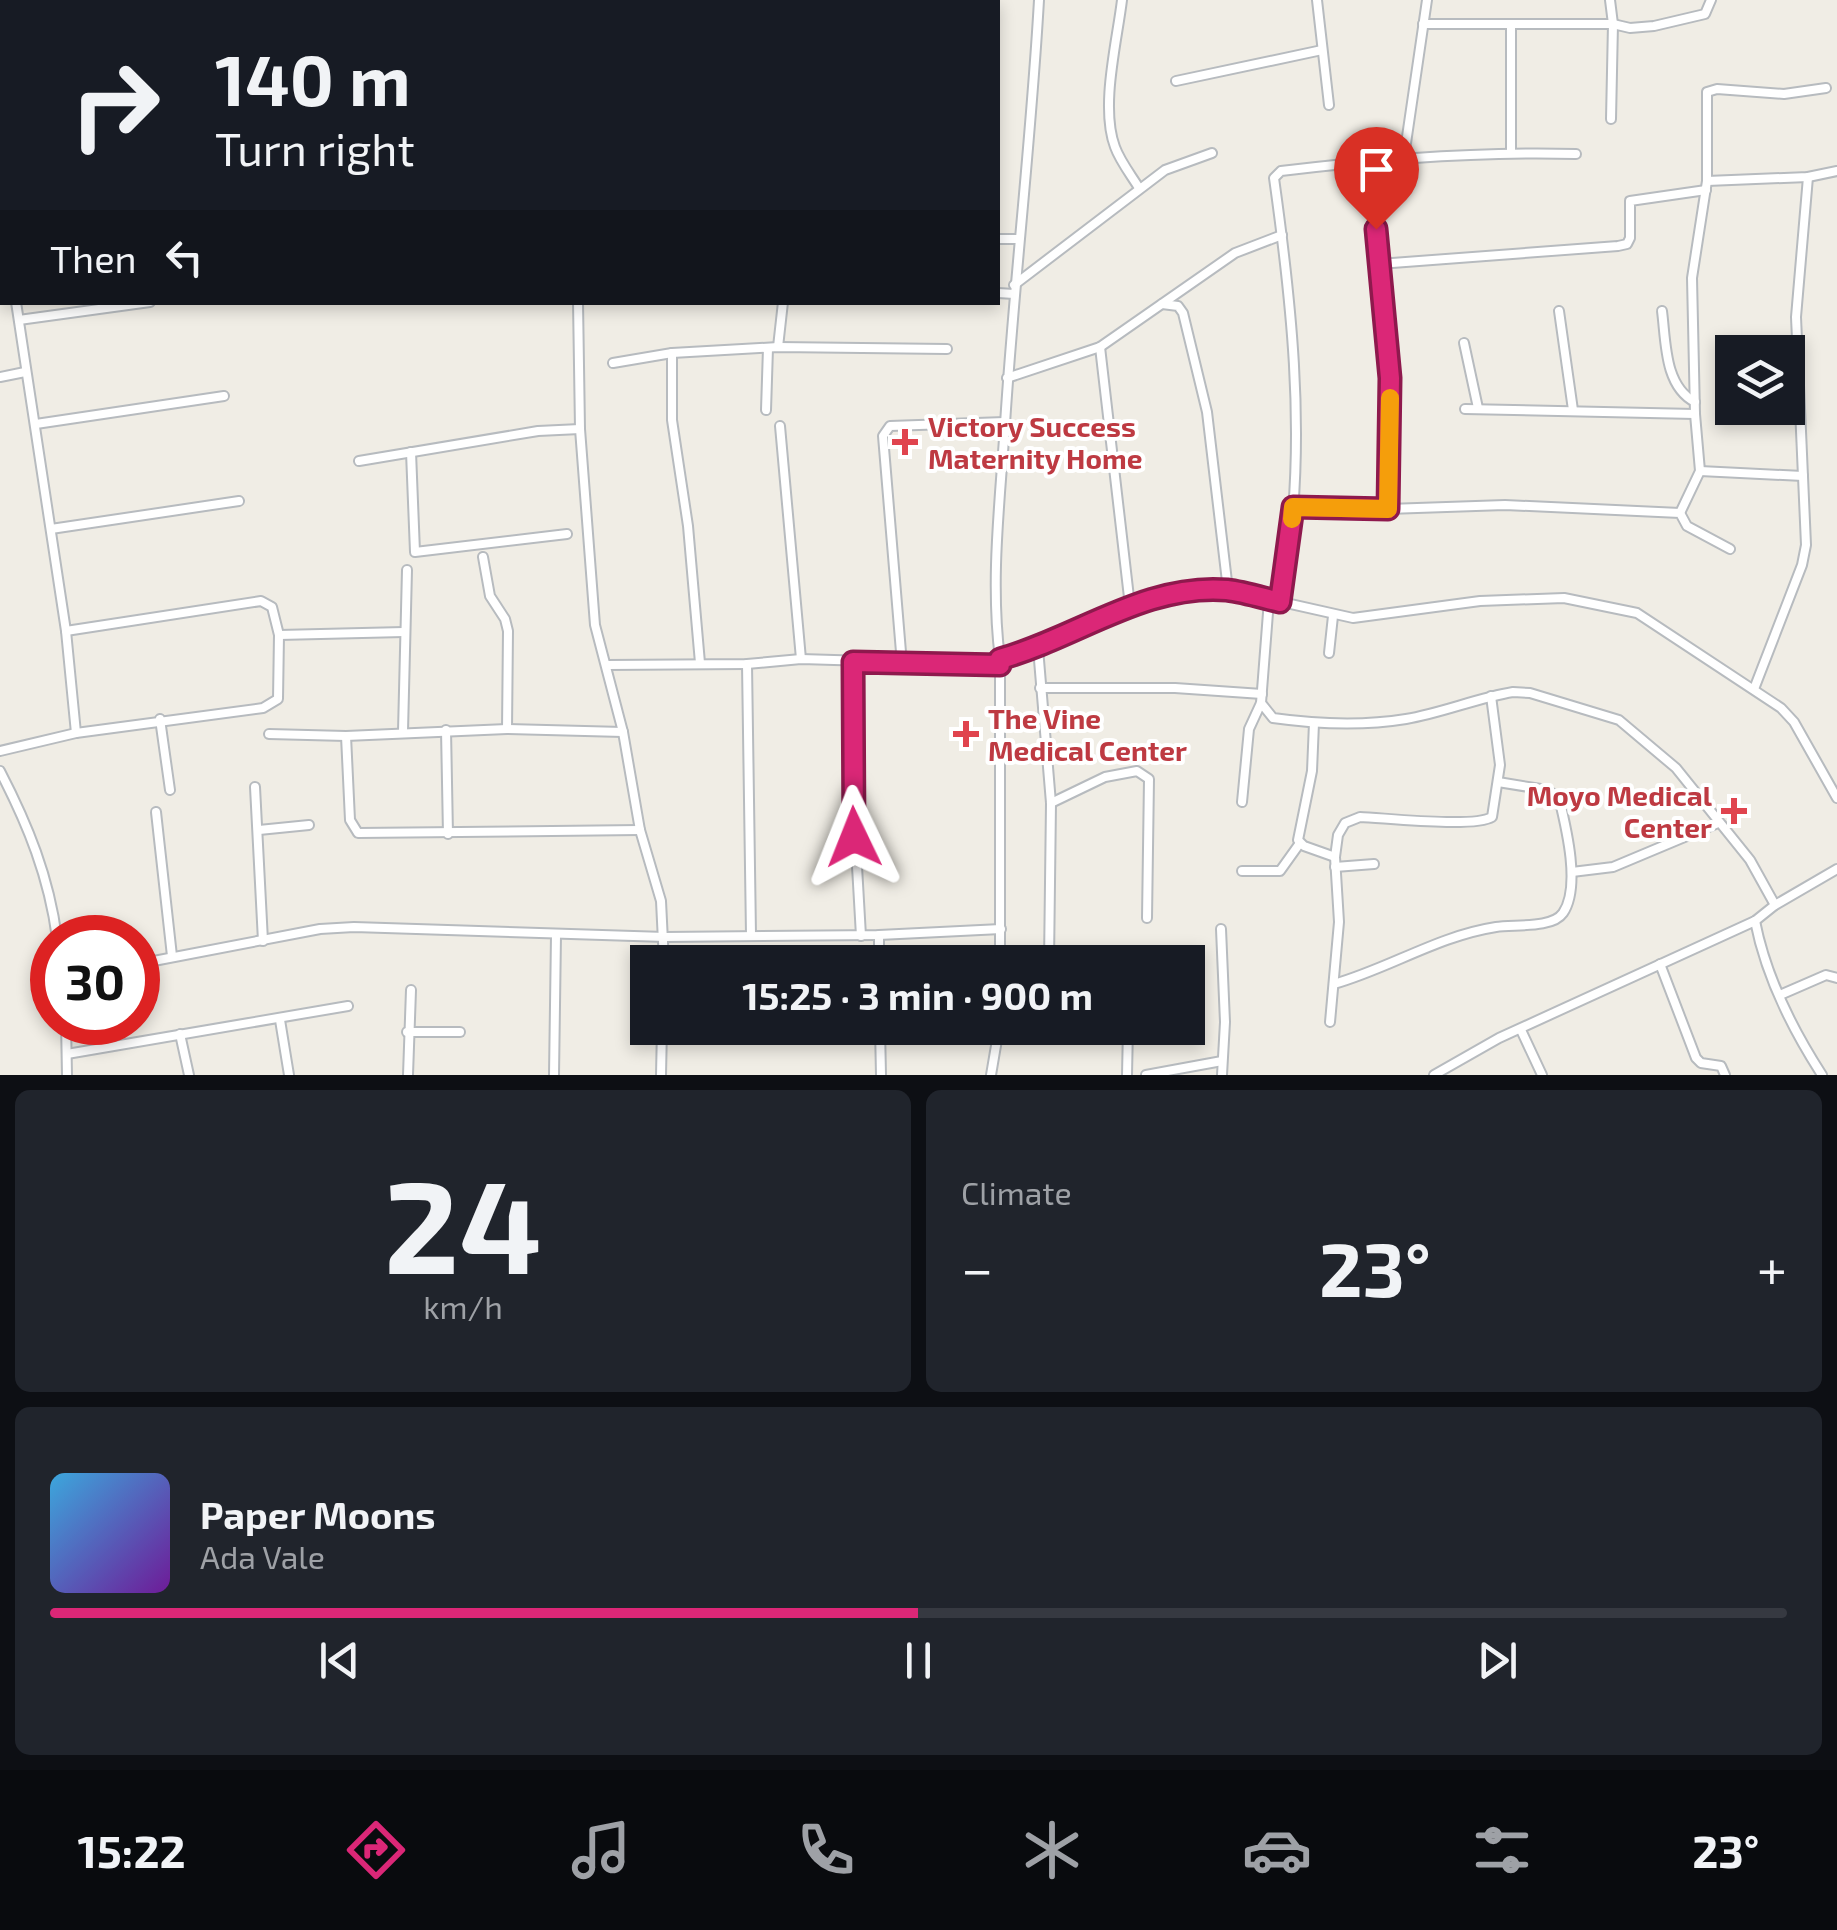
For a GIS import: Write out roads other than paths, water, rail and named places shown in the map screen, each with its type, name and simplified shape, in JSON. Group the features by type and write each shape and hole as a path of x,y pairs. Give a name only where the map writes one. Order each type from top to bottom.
{"street":[{"path":"1000,945 1000,662 994,609 1006,378 1034,95 1039,0"},
{"path":"1122,0 1110,124 1115,148 1139,188"},
{"path":"1317,0 1329,105"},
{"path":"1404,157 1428,0"},
{"path":"1610,0 1612,119"},
{"path":"1423,24 1613,24 1630,28 1705,14 1712,0"},
{"path":"1511,26 1511,152"},
{"path":"1176,81 1322,50"},
{"path":"1680,513 1700,471 1692,278 1706,185 1706,92 1717,89 1794,94 1826,88"},
{"path":"1280,602 1293,507 1294,400 1274,178 1277,174 1404,157 1511,152 1576,154"},
{"path":"1000,293 1014,289 1165,170 1212,153"},
{"path":"1369,160 1390,378 1388,509"},
{"path":"1379,264 1618,246 1627,244 1630,238 1630,200 1706,185 1837,171"},
{"path":"1754,689 1804,554 1796,317 1808,177"},
{"path":"1006,378 1100,347 1235,253 1282,234"},
{"path":"1000,239 1019,238"},
{"path":"1162,304 1178,306 1183,313 1201,379 1228,590"},
{"path":"16,305 66,631 76,733"},
{"path":"19,320 128,305"},
{"path":"578,305 580,430 595,625 622,732 640,830 661,901 665,945"},
{"path":"766,410 782,305"},
{"path":"1558,311 1574,410"},
{"path":"1662,311 1674,380 1679,390 1695,402"},
{"path":"1464,343 1478,408"},
{"path":"1100,347 1130,606"},
{"path":"613,363 672,353 773,348 947,349"},
{"path":"672,353 672,420 688,526 700,663"},
{"path":"0,377 26,372"},
{"path":"36,424 224,396"},
{"path":"1464,409 1695,414"},
{"path":"902,664 886,431 890,426 1005,422"},
{"path":"780,426 801,659"},
{"path":"360,461 547,430 580,430"},
{"path":"411,452 415,552 567,534"},
{"path":"1700,471 1803,476"},
{"path":"51,530 238,500"},
{"path":"1293,507 1388,509 1505,504 1680,513"},
{"path":"1680,513 1687,526 1730,549"},
{"path":"483,556 490,596 508,630 508,729"},
{"path":"403,731 406,570"},
{"path":"607,664 747,664 801,659 902,664 1000,662 1130,606 1181,592 1228,590 1332,616 1368,618 1512,598 1578,600 1637,613 1781,708 1794,722 1837,798"},
{"path":"1242,802 1249,729 1262,698 1269,600"},
{"path":"0,751 76,733 273,704 279,695 278,635 272,607 261,601 66,631"},
{"path":"1330,654 1332,616"},
{"path":"278,635 404,632"},
{"path":"1038,648 1051,803 1049,945"},
{"path":"853,662 852,780 861,936"},
{"path":"747,664 752,935"},
{"path":"1040,688 1175,688 1262,698"},
{"path":"1262,698 1273,718 1314,723 1405,720 1491,696 1530,693 1619,720 1676,768 1750,860 1775,905"},
{"path":"1330,1022 1339,922 1335,857 1338,835 1350,819 1487,821 1492,817 1499,748 1491,696"},
{"path":"160,720 170,790"},
{"path":"1300,844 1298,836 1312,771 1314,723"},
{"path":"268,734 346,736 508,729 622,732"},
{"path":"446,730 448,834"},
{"path":"346,736 349,814 358,834 640,830"},
{"path":"0,771 24,817 44,870 53,915"},
{"path":"1051,803 1122,772 1137,771 1149,779 1148,918"},
{"path":"1334,984 1376,972 1446,938 1555,920 1565,910 1572,872 1559,798 1547,790 1498,782"},
{"path":"255,787 263,941"},
{"path":"156,812 172,956"},
{"path":"1572,872 1613,867 1718,823"},
{"path":"259,830 309,825"},
{"path":"1300,844 1335,857"},
{"path":"1242,871 1280,871 1300,844"},
{"path":"1336,867 1374,864"},
{"path":"1434,1075 1755,921 1775,905 1837,870"},
{"path":"1755,921 1793,1030 1822,1075"},
{"path":"160,959 354,926 556,936 861,936 1000,929"},
{"path":"1221,929 1225,1022 1222,1075"},
{"path":"879,935 879,945"},
{"path":"554,1075 556,936"},
{"path":"1660,964 1696,1058 1700,1063 1721,1066 1725,1075"},
{"path":"1780,995 1826,975 1837,978"},
{"path":"408,1075 411,990"},
{"path":"67,1054 348,1006"},
{"path":"280,1020 289,1075"},
{"path":"1521,1030 1542,1075"},
{"path":"407,1032 460,1032"},
{"path":"180,1034 189,1075"},
{"path":"67,1045 67,1075"},
{"path":"661,1075 662,1045"},
{"path":"880,1045 881,1075"},
{"path":"991,1075 996,1045"},
{"path":"1127,1075 1128,1045"},
{"path":"1146,1075 1222,1061"}],"place":[{"name":"Victory Success Maternity Home","path":"905,442"},
{"name":"The Vine Medical Center","path":"966,734"},
{"name":"Moyo Medical Center","path":"1734,811"}]}
